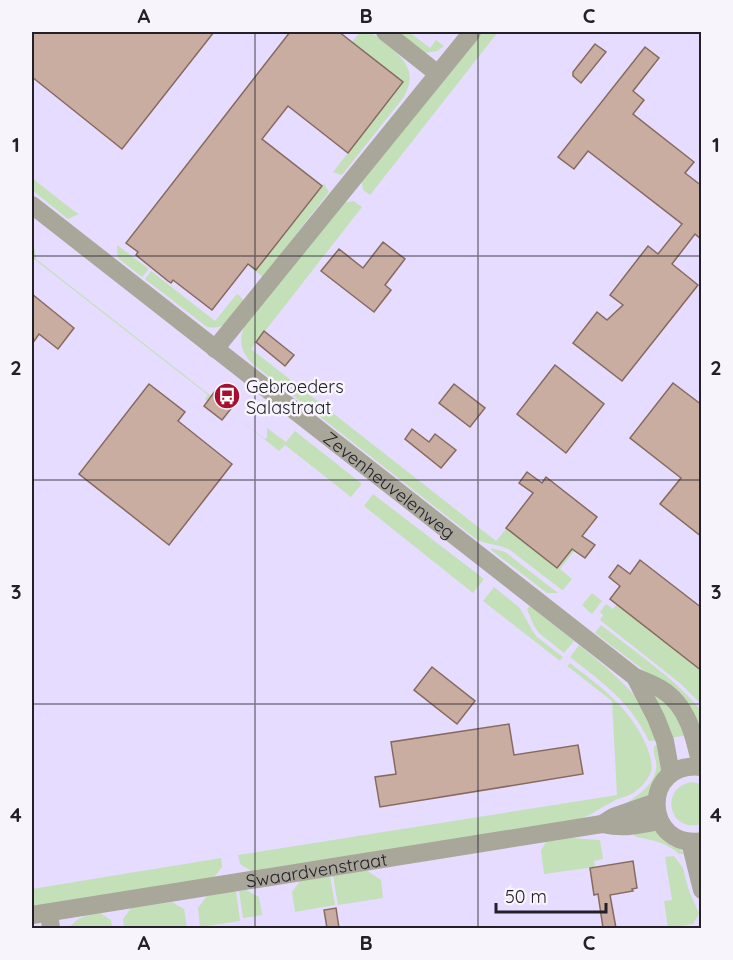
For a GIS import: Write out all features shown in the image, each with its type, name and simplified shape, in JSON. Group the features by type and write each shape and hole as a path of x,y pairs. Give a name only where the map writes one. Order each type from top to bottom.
{"street":[{"path":"385,32 438,74"},
{"path":"215,349 472,32"},
{"name":"Zevenheuvelenweg","path":"32,205 635,677 663,690 679,705 686,717 694,735 701,767"},
{"name":"Zevenheuvelenweg","path":"635,677 665,741 671,774"},
{"path":"701,767 685,767 671,774 658,791 656,808 667,831 677,838 696,841 702,890"},
{"name":"Swaardvenstraat","path":"602,824 613,817 656,802"},
{"name":"Swaardvenstraat","path":"44,919 602,824 617,827 660,820"}],"shaded area":[{"path":"32,32 701,32 701,928 32,928"}],"green space":[{"path":"360,32 374,34 398,54 407,67 410,81 403,98 342,175 333,172 403,82 352,42"},
{"path":"395,32 409,32 430,48 436,40 444,46 437,51 425,53"},
{"path":"474,32 498,32 370,195 363,190 361,176"},
{"path":"32,178 79,214 68,219 32,190"},
{"path":"324,184 329,192 263,277 247,265 257,270"},
{"path":"354,201 362,207 251,349 496,541 507,528 557,568 572,549 593,564 574,551 560,569 572,579 563,590 510,550 476,539 254,365 244,352 241,338 244,327 340,203"},
{"path":"32,242 36,259 211,396 207,401 205,399 208,395 34,259"},
{"path":"117,245 149,269 142,277 118,258"},
{"path":"151,271 215,321 236,295 238,294 244,301 225,324 214,328 207,327 145,279"},
{"path":"229,411 265,439 267,428 286,442 295,431 361,485 351,497 285,445 279,451"},
{"path":"373,494 484,579 473,593 364,506"},
{"path":"491,548 505,552 558,593 547,593"},
{"path":"494,587 520,608 537,637 563,657 560,661 483,601"},
{"path":"592,593 602,601 592,614 582,605"},
{"path":"606,604 613,609 617,604 701,671 701,704 681,684 600,620 603,615 600,612"},
{"path":"530,606 574,641 564,653 539,633 527,609"},
{"path":"601,625 653,665 690,698 701,710 701,732 654,678 595,633"},
{"path":"579,645 637,698 648,714 659,740 649,741 633,714 615,694 570,657"},
{"path":"570,663 624,710 633,721 647,747 652,768 646,781 634,793 617,799 577,820 253,872 240,864 238,855 617,795 612,701 567,666"},
{"path":"656,695 662,696 690,735 669,738"},
{"path":"660,744 663,770 650,793 626,804 652,781 656,767 654,746"},
{"path":"692,782 701,784 702,824 690,825 681,822 672,809 675,792"},
{"path":"633,831 655,831 678,846 684,854 679,854 670,847 649,839 637,837"},
{"path":"572,838 600,840 603,859 594,861 595,867 544,874 541,850 546,842"},
{"path":"674,856 683,868 688,888 699,914 693,924 668,928 664,901 672,900 665,857"},
{"path":"221,858 222,867 212,880 32,908 32,889"},
{"path":"366,870 381,880 383,898 338,905 333,876"},
{"path":"330,876 335,905 295,912 292,892 300,881"},
{"path":"246,890 259,897 262,915 243,918 239,891"},
{"path":"236,891 240,921 200,927 198,908 207,896"},
{"path":"172,902 184,909 187,928 124,928 123,919 131,908"},
{"path":"100,913 111,920 112,928 69,928 82,917"}],"building":[{"path":"32,32 214,32 122,149 32,77"},
{"path":"290,32 339,32 403,82 348,153 288,106 262,139 322,186 256,270 248,264 212,310 173,280 171,283 168,281 136,255 138,252 126,243"},
{"path":"595,44 606,52 581,83 573,76 573,72"},
{"path":"645,47 659,58 633,91 644,100 633,114 694,162 685,173 702,186 702,240 695,234 672,264 698,285 622,381 573,343 597,312 607,320 623,305 610,295 648,246 658,254 682,224 588,151 574,169 558,157"},
{"path":"383,242 405,259 385,285 391,290 374,312 321,271 339,249 363,268"},
{"path":"32,294 74,328 58,349 39,334 32,344"},
{"path":"264,331 294,355 285,366 256,342"},
{"path":"555,365 604,404 566,453 517,414"},
{"path":"673,383 702,405 702,537 660,504 681,478 630,438"},
{"path":"149,384 185,412 178,421 232,464 169,545 79,474"},
{"path":"454,384 485,408 470,427 439,403"},
{"path":"215,391 234,405 222,420 204,406"},
{"path":"412,429 429,442 435,434 456,450 441,468 405,439"},
{"path":"527,472 542,483 546,477 597,517 582,536 595,545 585,558 572,549 557,568 506,528 533,493 519,483"},
{"path":"640,560 702,608 702,671 610,599 620,586 609,577 618,565 630,574"},
{"path":"432,667 475,701 457,724 414,690"},
{"path":"509,724 514,755 578,745 583,774 380,807 375,777 396,774 391,742"},
{"path":"633,861 637,888 632,889 633,891 610,895 616,928 603,928 598,894 594,895 590,868"},
{"path":"336,908 339,928 327,928 324,910"}],"place":[{"name":"Gebroeders Salastraat","path":"227,396"}]}
